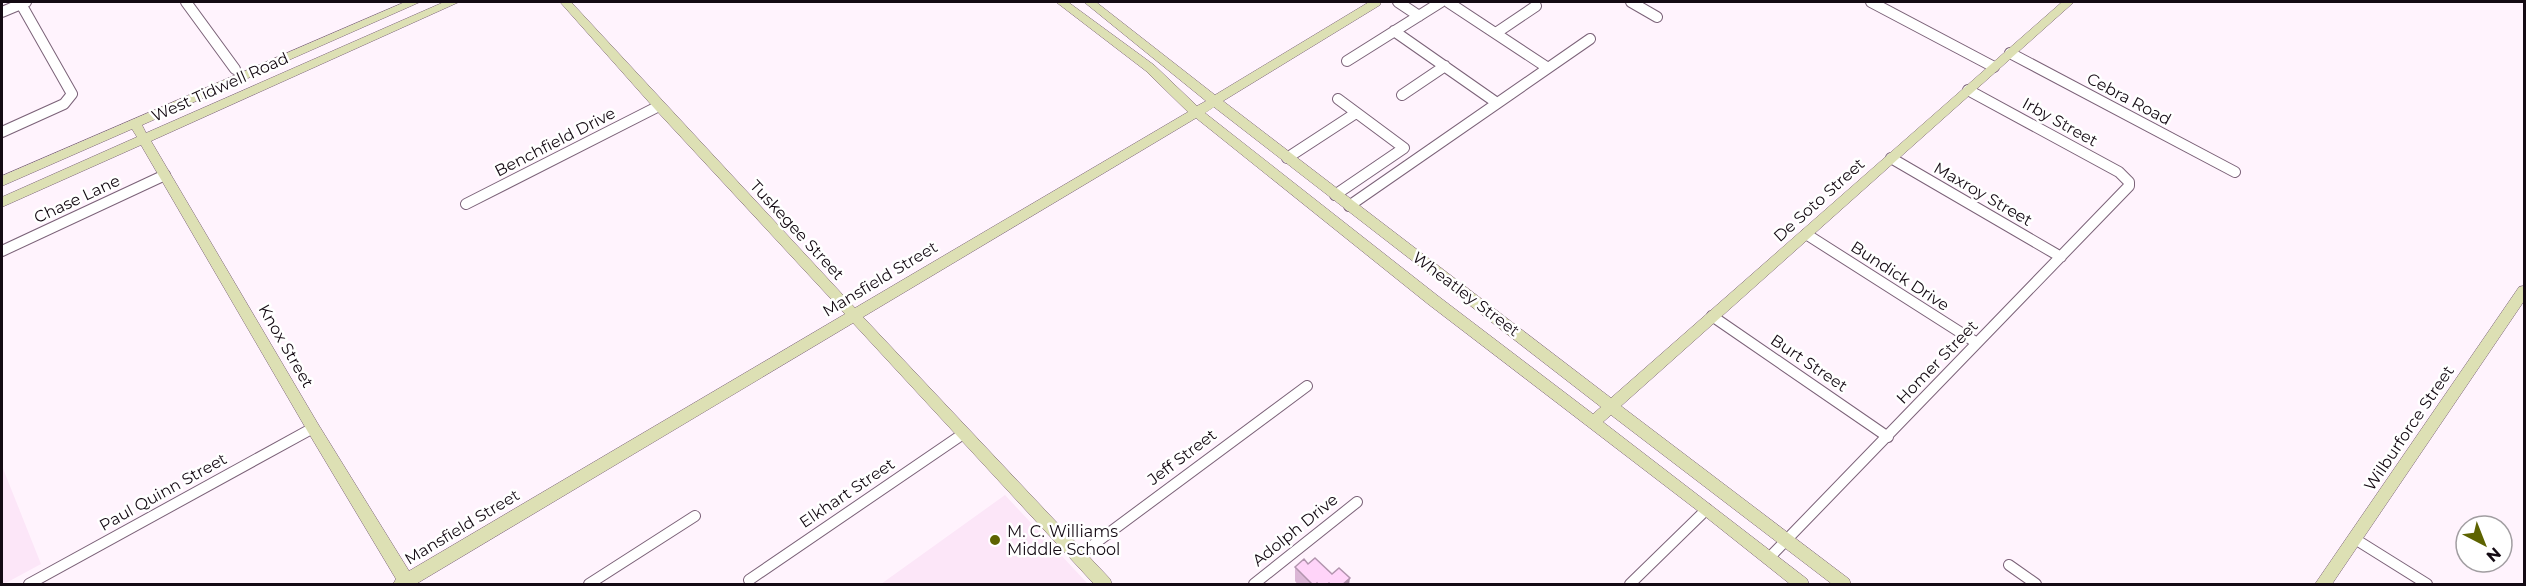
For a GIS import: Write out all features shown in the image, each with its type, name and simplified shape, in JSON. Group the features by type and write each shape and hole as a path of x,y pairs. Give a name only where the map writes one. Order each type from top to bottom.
{"street":[{"path":"186,2 234,69"},
{"name":"West Tidwell Road","path":"2,182 414,2"},
{"name":"West Tidwell Road","path":"2,202 453,2"},
{"name":"Tuskegee Street","path":"565,2 658,106 1104,585"},
{"name":"Wheatley Street","path":"1061,2 1150,69 1196,112 1443,308 1707,509 1801,585"},
{"name":"Wheatley Street","path":"1089,2 1349,206 1843,585"},
{"path":"1398,2 1419,16"},
{"path":"1347,61 1441,2"},
{"path":"1448,2 1548,68"},
{"path":"1631,2 1657,17"},
{"path":"1871,2 1994,67"},
{"name":"De Soto Street","path":"1592,423 2068,2"},
{"path":"2,12 24,3 72,94 64,104 2,132"},
{"name":"Mansfield Street","path":"405,583 1215,102 1370,3"},
{"path":"1496,33 1536,6"},
{"path":"389,12 400,25"},
{"path":"1100,33 1117,23"},
{"path":"1394,31 1497,103"},
{"path":"1349,206 1590,39"},
{"name":"Cebra Road","path":"2010,53 2235,172"},
{"path":"1402,95 1445,66"},
{"name":"Irby Street","path":"1968,90 2119,172 2129,182 2128,187"},
{"path":"1317,207 1404,148 1338,99"},
{"name":"Benchfield Drive","path":"466,204 658,106"},
{"path":"1287,158 1356,113"},
{"name":"Knox Street","path":"135,124 405,583"},
{"name":"Maxroy Street","path":"1890,158 2061,257"},
{"name":"Chase Lane","path":"2,250 165,175"},
{"name":"Homer Street","path":"1768,559 2128,187"},
{"name":"Bundick Drive","path":"1806,234 1977,343"},
{"name":"Wilburforce Street","path":"2323,585 2524,291"},
{"path":"1443,308 1464,292"},
{"name":"Burt Street","path":"1712,316 1888,437"},
{"name":"Jeff Street","path":"1078,556 1307,386"},
{"name":"Paul Quinn Street","path":"29,585 313,428"},
{"name":"Elkhart Street","path":"749,580 963,434"},
{"name":"Adolph Drive","path":"1254,585 1357,502"},
{"path":"1630,585 1707,509"},
{"path":"589,585 695,516"},
{"path":"2355,539 2427,585"},
{"path":"2009,565 2036,585"}],"shaded area":[{"path":"2,466 41,564 4,584 2,584"},
{"name":"M. C. Williams Middle School","path":"1005,495 1088,584 881,584"}],"building":[{"path":"1315,558 1332,574 1339,568 1350,578 1342,585 1329,583 1318,585 1317,583 1313,585 1295,567 1304,559 1308,564"}],"place":[{"name":"M. C. Williams Middle School","path":"995,540"}]}
